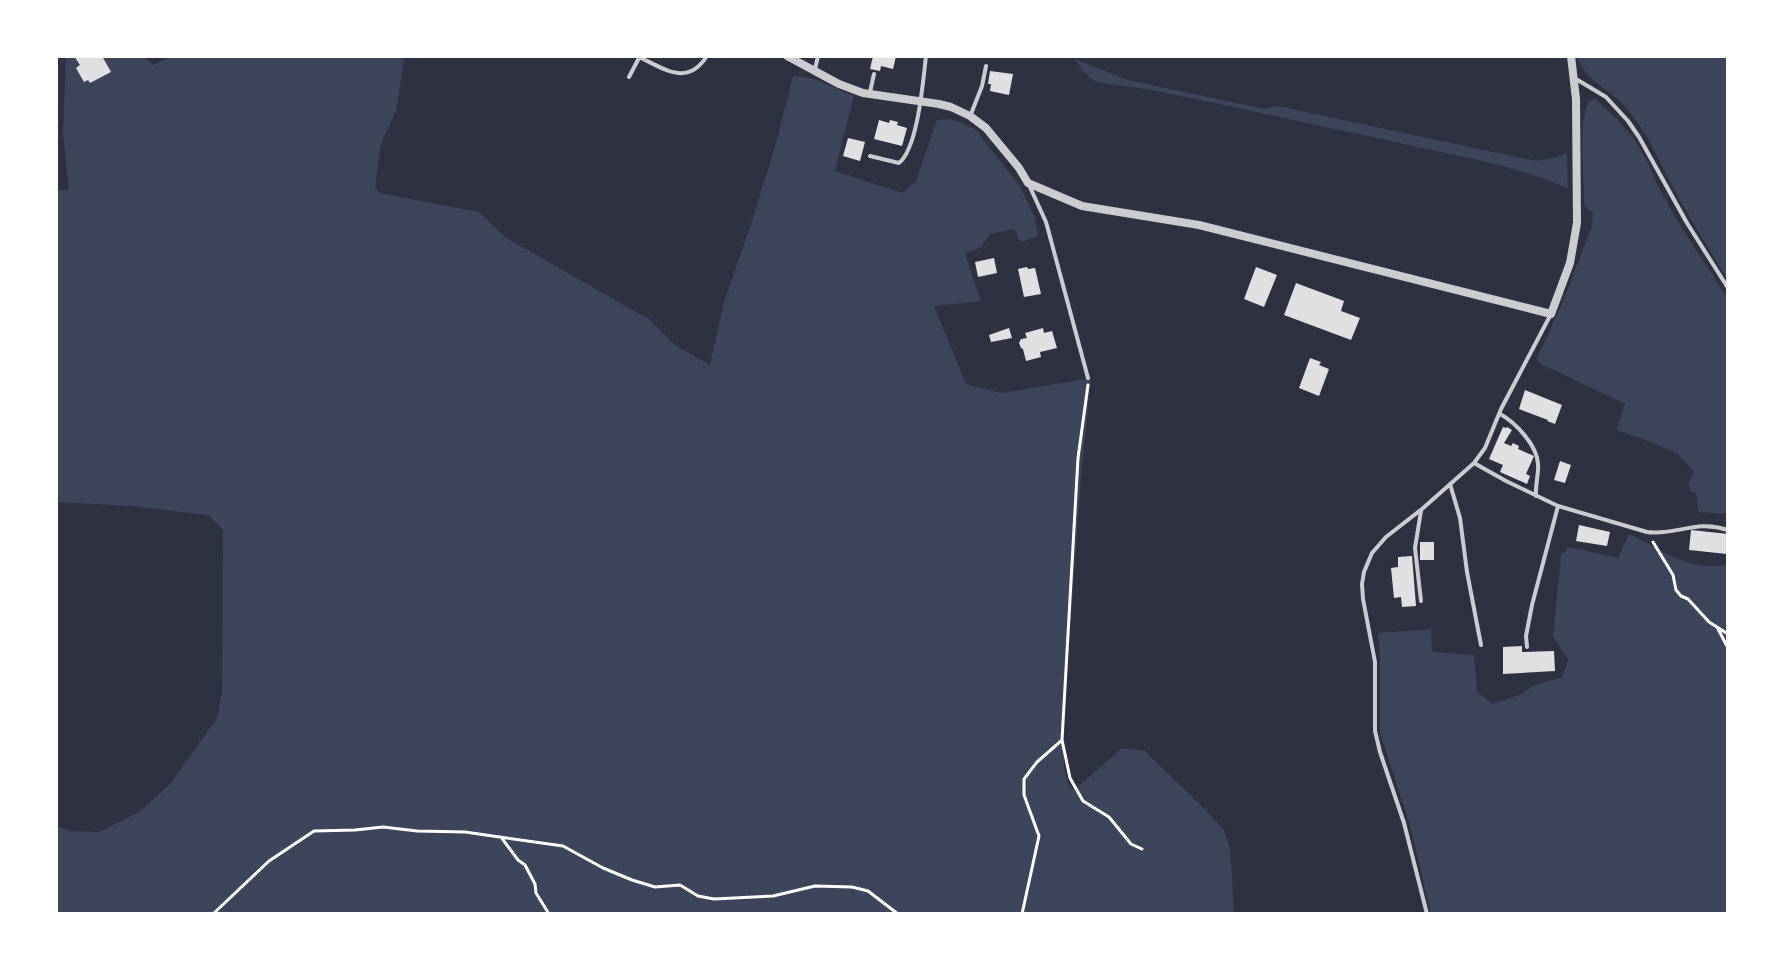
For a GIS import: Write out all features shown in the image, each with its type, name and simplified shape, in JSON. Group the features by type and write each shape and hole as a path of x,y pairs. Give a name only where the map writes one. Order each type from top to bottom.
{"street":[{"path":"787,56 839,84 869,95 951,107 970,116 1000,144 1028,183 1082,206 1199,225 1551,314 1566,275 1575,235 1576,118 1571,56"}],"lane":[{"path":"629,77 640,56 668,71 686,74 697,69 707,56"},
{"path":"815,71 818,56"},
{"path":"870,156 893,163 905,158 920,101 926,56"},
{"path":"970,116 986,66"},
{"path":"869,95 874,74"},
{"path":"1574,78 1606,97 1628,121 1728,288"},
{"path":"1028,183 1046,222 1088,378"},
{"path":"1427,914 1404,823 1377,740 1374,723 1375,662 1362,584 1364,572 1378,545 1474,463 1485,448 1551,314"},
{"path":"1500,414 1519,429 1535,452 1538,462 1536,496"},
{"path":"1474,463 1558,506 1647,532 1708,525 1728,530"},
{"path":"1450,484 1460,518 1481,645"},
{"path":"1527,647 1532,605 1558,506"},
{"path":"1421,601 1415,548 1422,509"}],"path":[{"path":"1088,378 1078,458 1062,740 1070,778 1083,801 1101,810 1131,844 1142,849"},
{"path":"1647,532 1673,575 1676,590 1699,613 1728,634"},
{"path":"1717,627 1728,648"},
{"path":"1022,914 1039,836 1024,795 1024,779 1037,762 1062,740"},
{"path":"213,914 269,861 314,831 383,827 465,832 563,846 632,880 655,887 680,885 698,896 714,899 773,896 815,886 852,887 868,891 898,914"},
{"path":"501,837 525,865 549,914"}],"shaded area":[{"path":"66,56 144,56 153,65 173,56 402,56 404,61 396,111 381,144 375,185 380,193 479,212 505,237 650,320 675,345 710,365 724,302 775,147 793,76 812,78 854,96 835,171 902,193 916,181 937,120 951,119 975,129 1020,186 1035,218 1038,236 1021,242 1014,229 990,234 981,247 965,254 981,301 934,306 966,384 1001,393 1091,378 1064,717 1064,768 1068,785 1074,790 1122,748 1145,751 1224,830 1230,848 1234,914 56,914 56,826 71,831 99,832 139,812 170,784 217,718 222,693 223,530 208,515 131,506 56,502 56,190 69,190 63,133"},
{"path":"1577,56 1728,56 1728,280 1634,117 1586,73"},
{"path":"1075,59 1128,80 1264,109 1277,106 1536,161 1567,153 1568,189 1530,174 1469,158 1097,81 1085,73"},
{"path":"1595,99 1634,139 1678,222 1728,299 1728,514 1698,512 1696,493 1690,491 1689,482 1694,472 1678,454 1616,430 1625,404 1539,363 1537,358 1592,226 1593,212 1584,205 1582,137 1585,111 1589,101"},
{"path":"1629,534 1688,562 1728,565 1728,914 1431,914 1410,825 1380,733 1378,633 1431,629 1432,652 1474,655 1477,691 1492,704 1520,695 1532,686 1562,677 1568,660 1553,636 1561,555 1569,547 1618,558"}],"building":[{"path":"74,56 102,56 111,72 90,83 88,80 84,82 76,68 80,65"},
{"path":"873,56 896,56 893,69 881,66 880,71 870,69"},
{"path":"990,71 1013,74 1009,95 990,91"},
{"path":"879,120 898,122 897,125 907,128 902,146 874,139"},
{"path":"848,138 865,142 860,161 843,156"},
{"path":"994,258 997,273 978,277 975,262"},
{"path":"1256,267 1277,275 1264,307 1244,299"},
{"path":"1035,268 1041,294 1024,297 1018,269"},
{"path":"1296,283 1344,301 1341,311 1360,318 1351,340 1284,315"},
{"path":"1009,328 1012,338 991,342 989,335"},
{"path":"1043,328 1044,333 1052,331 1057,348 1040,352 1041,357 1026,361 1019,343 1021,339 1027,338 1025,333"},
{"path":"1310,358 1329,369 1319,396 1299,388"},
{"path":"1525,390 1562,405 1555,424 1519,409"},
{"path":"1503,427 1512,430 1504,443 1511,446 1513,443 1519,446 1518,449 1534,456 1526,474 1530,476 1527,484 1500,472 1503,465 1489,459"},
{"path":"1560,461 1571,465 1565,483 1554,480"},
{"path":"1579,525 1610,532 1607,546 1576,541"},
{"path":"1691,530 1728,534 1727,554 1689,550"},
{"path":"1420,542 1434,542 1434,560 1420,560"},
{"path":"1412,556 1416,606 1402,607 1401,597 1394,598 1391,568 1398,567 1398,557"},
{"path":"1522,646 1522,652 1554,651 1555,671 1503,674 1503,647"}]}
